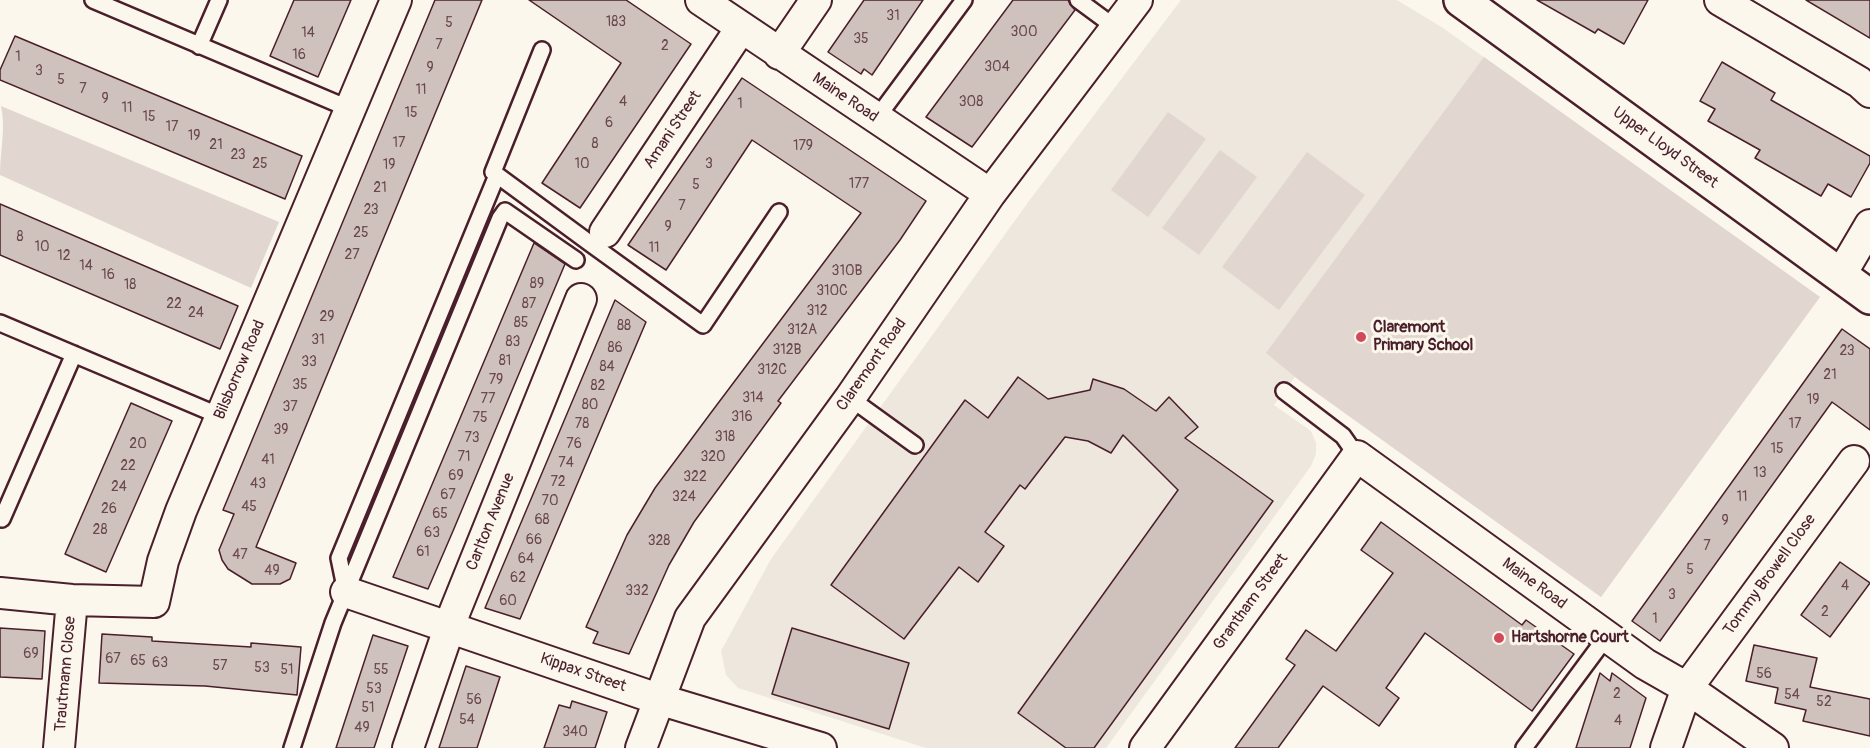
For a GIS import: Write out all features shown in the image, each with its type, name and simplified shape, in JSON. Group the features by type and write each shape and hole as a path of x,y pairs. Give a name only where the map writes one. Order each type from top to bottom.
{"street":[{"name":"Bilsborrow Road","path":"0,593 72,600 154,602 163,561 220,416 396,0"},
{"name":"Maine Road","path":"701,0 990,194"},
{"path":"779,54 816,0"},
{"name":"Claremont Road","path":"641,748 690,618 850,398 990,194 1137,0"},
{"name":"Upper Lloyd Street","path":"1461,0 1870,297"},
{"path":"1720,0 1859,82 1870,92"},
{"name":"Amani Street","path":"600,239 741,28"},
{"path":"1840,276 1870,225"},
{"name":"Carlton Avenue","path":"408,748 449,626 581,299"},
{"name":"Maine Road","path":"1357,456 1645,664 1687,688 1773,748"},
{"name":"Grantham Street","path":"1145,748 1357,456"},
{"name":"Tommy Browell Close","path":"1666,748 1687,688 1854,461"},
{"name":"Kippax Street","path":"346,592 658,699 821,748"},
{"name":"Trautmann Close","path":"59,748 72,600"}],"lane":[{"path":"93,0 350,109"},
{"path":"199,46 219,0"},
{"path":"876,119 964,0"},
{"path":"1078,0 1116,28"},
{"path":"542,50 493,172 600,239 703,325 779,212"},
{"path":"346,592 339,558 497,175"},
{"path":"292,748 346,592 500,218 505,211 576,261"},
{"path":"0,323 220,416"},
{"path":"2,519 74,354"},
{"path":"1284,391 1343,436 1357,456"},
{"path":"850,398 915,445"},
{"path":"1524,748 1606,636"}],"shaded area":[{"name":"Claremont Primary School","path":"1181,0 1397,0 1443,28 1820,297 1601,597 1295,377 1274,405 1311,431 1316,443 1316,454 1311,466 1106,748 926,748 738,688 726,675 721,651 771,559 1029,201"},
{"path":"1484,57 1820,297 1601,597 1300,381 1266,353"},
{"path":"1,106 279,222 251,288 0,175 3,132"},
{"path":"1168,112 1206,139 1148,217 1111,190"},
{"path":"1220,150 1257,177 1199,255 1162,228"},
{"path":"1307,152 1365,195 1279,310 1222,267"}],"building":[{"path":"294,0 351,0 318,77 270,56"},
{"path":"435,0 482,0 256,547 296,563 290,579 280,584 252,584 228,569 222,560 219,550 234,514 223,510"},
{"path":"529,0 626,0 691,44 580,208 542,183 621,63"},
{"path":"864,0 923,0 872,75 864,69 861,74 828,52"},
{"path":"1013,0 1068,0 1075,10 972,147 926,117"},
{"path":"1537,0 1648,0 1624,44 1598,29 1595,33"},
{"path":"1806,0 1870,0 1870,38"},
{"path":"15,36 302,156 285,199 0,80 0,70"},
{"path":"1722,62 1775,93 1771,100 1870,156 1870,163 1851,197 1828,184 1821,196 1755,158 1760,150 1708,121 1715,109 1700,101"},
{"path":"742,78 926,201 900,240 778,401 781,403 694,522 669,565 629,654 593,643 598,632 586,627 627,535 655,488 861,213 752,140 666,270 628,245"},
{"path":"0,204 238,306 220,349 0,255"},
{"path":"534,243 565,264 453,531 428,589 393,577"},
{"path":"615,300 646,322 520,619 485,608"},
{"path":"1842,329 1870,349 1870,430 1832,402 1660,641 1632,621"},
{"path":"1018,377 1048,399 1090,390 1093,379 1124,389 1156,411 1169,397 1198,427 1185,438 1273,501 1094,748 1066,748 1018,713 1178,490 1123,435 1111,453 1088,441 1065,437 1025,489 1020,485 985,532 1004,546 978,582 959,567 904,639 831,585 965,400 988,418"},
{"path":"131,403 172,421 106,572 65,554"},
{"name":"Hartshorne Court","path":"1381,522 1522,625 1526,620 1574,654 1532,711 1425,633 1386,688 1399,698 1379,726 1323,686 1278,748 1235,748 1295,665 1286,659 1306,630 1336,651 1393,573 1361,550"},
{"path":"1840,562 1870,583 1830,637 1801,615"},
{"path":"0,628 45,631 42,679 0,677"},
{"path":"792,628 909,663 889,729 772,694"},
{"path":"102,634 152,637 152,641 251,647 251,643 301,647 297,695 205,686 99,683"},
{"path":"373,635 408,646 374,748 336,748"},
{"path":"1754,645 1817,658 1810,687 1870,699 1870,736 1803,721 1806,710 1775,703 1778,688 1746,681"},
{"path":"466,666 500,677 477,748 439,748"},
{"path":"1600,673 1610,681 1612,673 1646,698 1630,748 1576,748"},
{"path":"572,701 607,712 595,748 544,748 559,705 570,708"}],"place":[{"name":"Claremont Primary School","path":"1361,337"},
{"name":"Hartshorne Court","path":"1499,638"}]}
